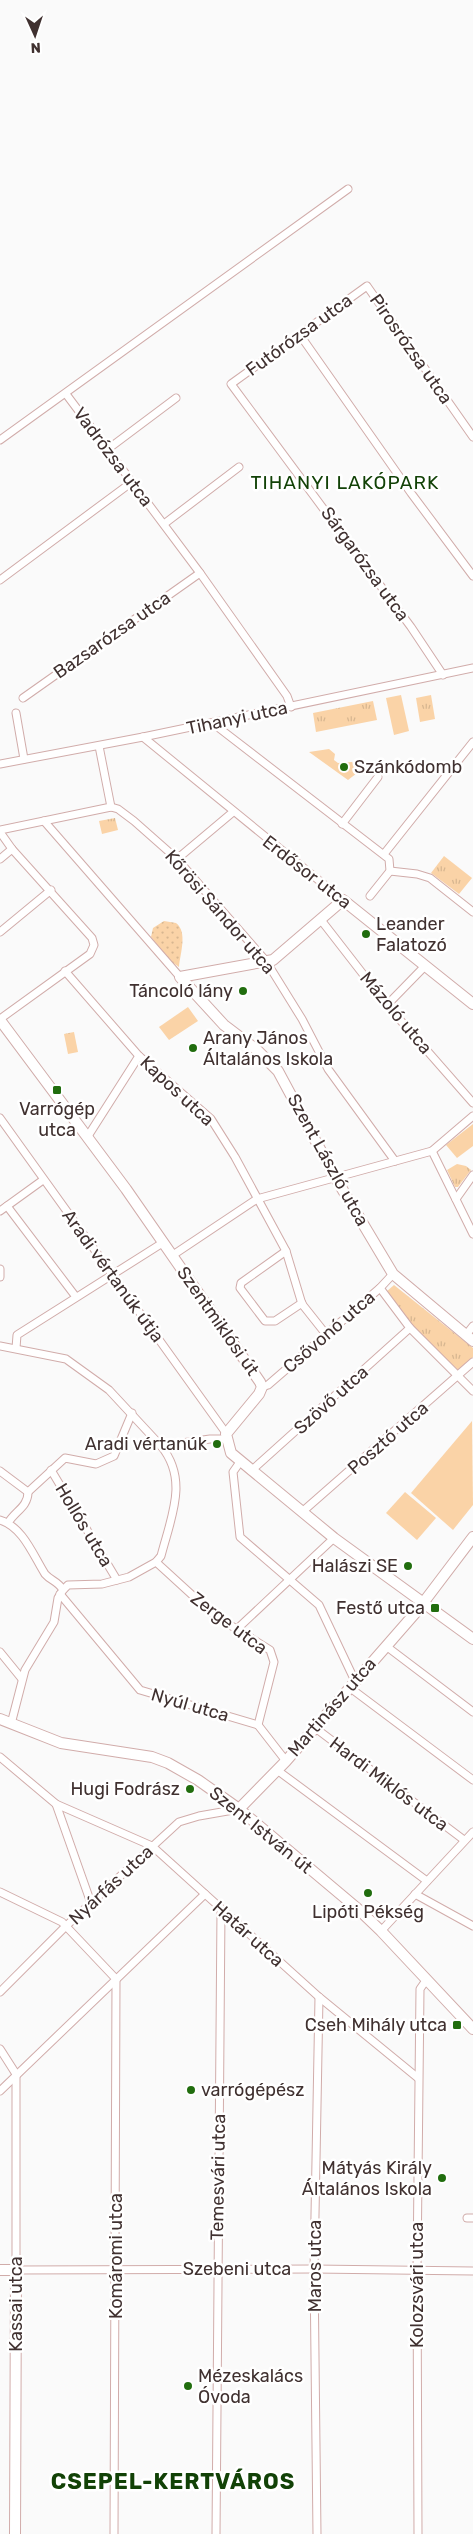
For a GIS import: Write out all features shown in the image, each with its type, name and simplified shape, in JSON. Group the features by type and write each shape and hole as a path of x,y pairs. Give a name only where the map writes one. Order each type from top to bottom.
{"street":[{"name":"Vadrózsa utca","path":"291,707 282,689 200,573 66,394 348,189"},
{"name":"Futórózsa utca","path":"232,384 366,286"},
{"name":"Pirosrózsa utca","path":"366,286 473,437"},
{"path":"300,334 411,493 473,576"},
{"name":"Sárgarózsa utca","path":"232,384 411,627 443,675"},
{"path":"0,440 66,394"},
{"path":"108,449 176,398"},
{"path":"164,524 239,468"},
{"path":"0,580 132,482"},
{"name":"Bazsarózsa utca","path":"23,698 200,573"},
{"name":"Tihanyi utca","path":"0,764 99,746 473,668"},
{"path":"16,713 24,759"},
{"path":"218,721 219,728 342,824 384,854 391,863 390,871 417,874 430,878 473,912"},
{"name":"Erdősor utca","path":"143,737 233,812 473,1004"},
{"path":"384,854 473,742"},
{"path":"0,1019 90,954 94,948 92,938 51,890 12,849 0,831 111,807 99,746"},
{"path":"342,824 378,777"},
{"name":"Kőrösi Sándor utca","path":"111,807 118,809 134,821 177,859 266,962 302,1019 328,1069 395,1161"},
{"path":"177,859 233,812"},
{"name":"Szent László utca","path":"44,821 189,988 224,1025 257,1050 278,1071 335,1177 393,1274 470,1338"},
{"path":"0,859 12,849"},
{"name":"Erdősor utca","path":"370,896 390,871"},
{"path":"0,932 51,890"},
{"path":"180,977 266,962 278,956 343,900"},
{"name":"Mázoló utca","path":"321,920 387,1005 473,1103"},
{"path":"387,1005 425,966"},
{"name":"Kapos utca","path":"65,971 139,1056 210,1119 286,1251 302,1303 325,1333"},
{"path":"189,988 210,972"},
{"name":"Szentmiklósi út","path":"0,1019 88,1136 257,1376 262,1387 260,1394 226,1436"},
{"path":"88,1136 139,1056"},
{"path":"173,1255 257,1198 432,1151 473,1116"},
{"name":"Aradi vértanúk útja","path":"2,1124 113,1276 226,1436"},
{"path":"432,1151 473,1234"},
{"path":"456,1199 473,1175"},
{"path":"0,1211 43,1180"},
{"path":"7,1206 76,1297"},
{"path":"16,1348 17,1335 164,1242"},
{"path":"286,1251 240,1283 240,1288 265,1321 274,1321 302,1303"},
{"path":"0,1270 0,1277"},
{"name":"Csővonó utca","path":"262,1387 268,1385 325,1333 380,1288 393,1274"},
{"path":"380,1288 410,1328 460,1375 473,1391"},
{"path":"470,1338 473,1326"},
{"name":"Szövő utca","path":"251,1471 410,1328"},
{"path":"0,1346 66,1359 109,1390 161,1446 172,1462 176,1490 161,1556 156,1562 142,1571 117,1580 87,1586 68,1585 61,1592 54,1622 22,1678 11,1724"},
{"name":"Posztó utca","path":"302,1512 473,1362"},
{"path":"0,1520 8,1523 13,1515 24,1506 28,1499 28,1492 65,1458 96,1464 114,1456 132,1413"},
{"path":"161,1446 226,1436 228,1448 240,1462 334,1538 473,1639"},
{"path":"240,1462 232,1472 240,1537 319,1605 352,1684 473,1780"},
{"name":"Hollós utca","path":"51,1470 117,1580"},
{"path":"0,1471 28,1492"},
{"name":"Nyúl utca","path":"8,1523 25,1540 48,1576 58,1582 61,1592 140,1690 258,1724"},
{"path":"422,1603 469,1550 473,1537"},
{"path":"237,1629 334,1538"},
{"name":"Zerge utca","path":"156,1562 207,1610 263,1645 272,1654 274,1662 258,1724"},
{"name":"Martinász utca","path":"239,1809 286,1761 422,1603"},
{"path":"386,1646 473,1712"},
{"path":"0,1652 22,1678"},
{"name":"Szent István út","path":"0,1719 60,1744 136,1754 168,1763 239,1809 381,1930 473,2029"},
{"path":"258,1724 286,1761"},
{"name":"Hardi Miklós utca","path":"314,1727 464,1840"},
{"path":"0,1757 56,1804 152,1846 205,1894"},
{"path":"277,1770 427,1881"},
{"path":"56,1804 91,1903"},
{"name":"Nyárfás utca","path":"0,1992 66,1926 180,1822 199,1816 239,1809"},
{"path":"381,1930 473,1832"},
{"path":"0,1892 59,1920 116,1978"},
{"name":"Határ utca","path":"0,2091 205,1894 319,1997 418,2078"},
{"path":"415,1894 473,1926"},
{"name":"Temesvári utca","path":"216,2534 221,1910"},
{"name":"Komáromi utca","path":"114,2534 116,1978"},
{"name":"Kolozsvári utca","path":"418,2534 418,2078 420,1989 427,1979"},
{"name":"Maros utca","path":"316,2534 314,2268 319,1997"},
{"path":"0,2049 16,2074"},
{"name":"Kassai utca","path":"15,2534 16,2074"},
{"name":"Szebeni utca","path":"0,2270 314,2268 473,2271"}],"green space":[{"path":"401,695 409,731 394,735 386,698"},
{"path":"431,695 435,719 420,722 416,698"},
{"path":"373,701 377,720 316,732 313,713"},
{"name":"Szánkódomb","path":"329,749 335,754 334,760 338,763 352,762 361,770 348,780 309,752"},
{"path":"115,818 118,830 102,834 99,821"},
{"path":"444,856 472,878 459,894 431,873"},
{"path":"164,921 176,923 182,932 179,967 169,960 151,937 153,928"},
{"path":"188,1007 198,1021 169,1040 159,1027"},
{"path":"74,1032 78,1052 68,1054 64,1034"},
{"path":"473,1124 473,1146 457,1158 446,1145"},
{"path":"457,1164 466,1166 471,1170 458,1187 455,1187 447,1170"},
{"path":"394,1285 473,1348 473,1357 458,1370 412,1328 386,1292"},
{"path":"472,1421 473,1505 453,1530 411,1493"},
{"path":"405,1492 436,1518 417,1540 386,1513"}],"place":[{"name":"Szánkódomb","path":"344,767"},
{"name":"Leander Falatozó","path":"366,934"},
{"name":"Táncoló lány","path":"243,991"},
{"name":"Arany János Általános Iskola","path":"193,1048"},
{"name":"Varrógép utca","path":"57,1090"},
{"name":"Aradi vértanúk","path":"217,1444"},
{"name":"Halászi SE","path":"408,1566"},
{"name":"Festő utca","path":"435,1608"},
{"name":"Hugi Fodrász","path":"190,1789"},
{"name":"Lipóti Pékség","path":"368,1893"},
{"name":"Cseh Mihály utca","path":"457,2025"},
{"name":"varrógépész","path":"191,2090"},
{"name":"Mátyás Király Általános Iskola","path":"442,2178"},
{"name":"Mézeskalács Óvoda","path":"188,2386"}],"district":[{"name":"TIHANYI LAKÓPARK","path":"345,482"},
{"name":"CSEPEL-KERTVÁROS","path":"173,2481"}]}
